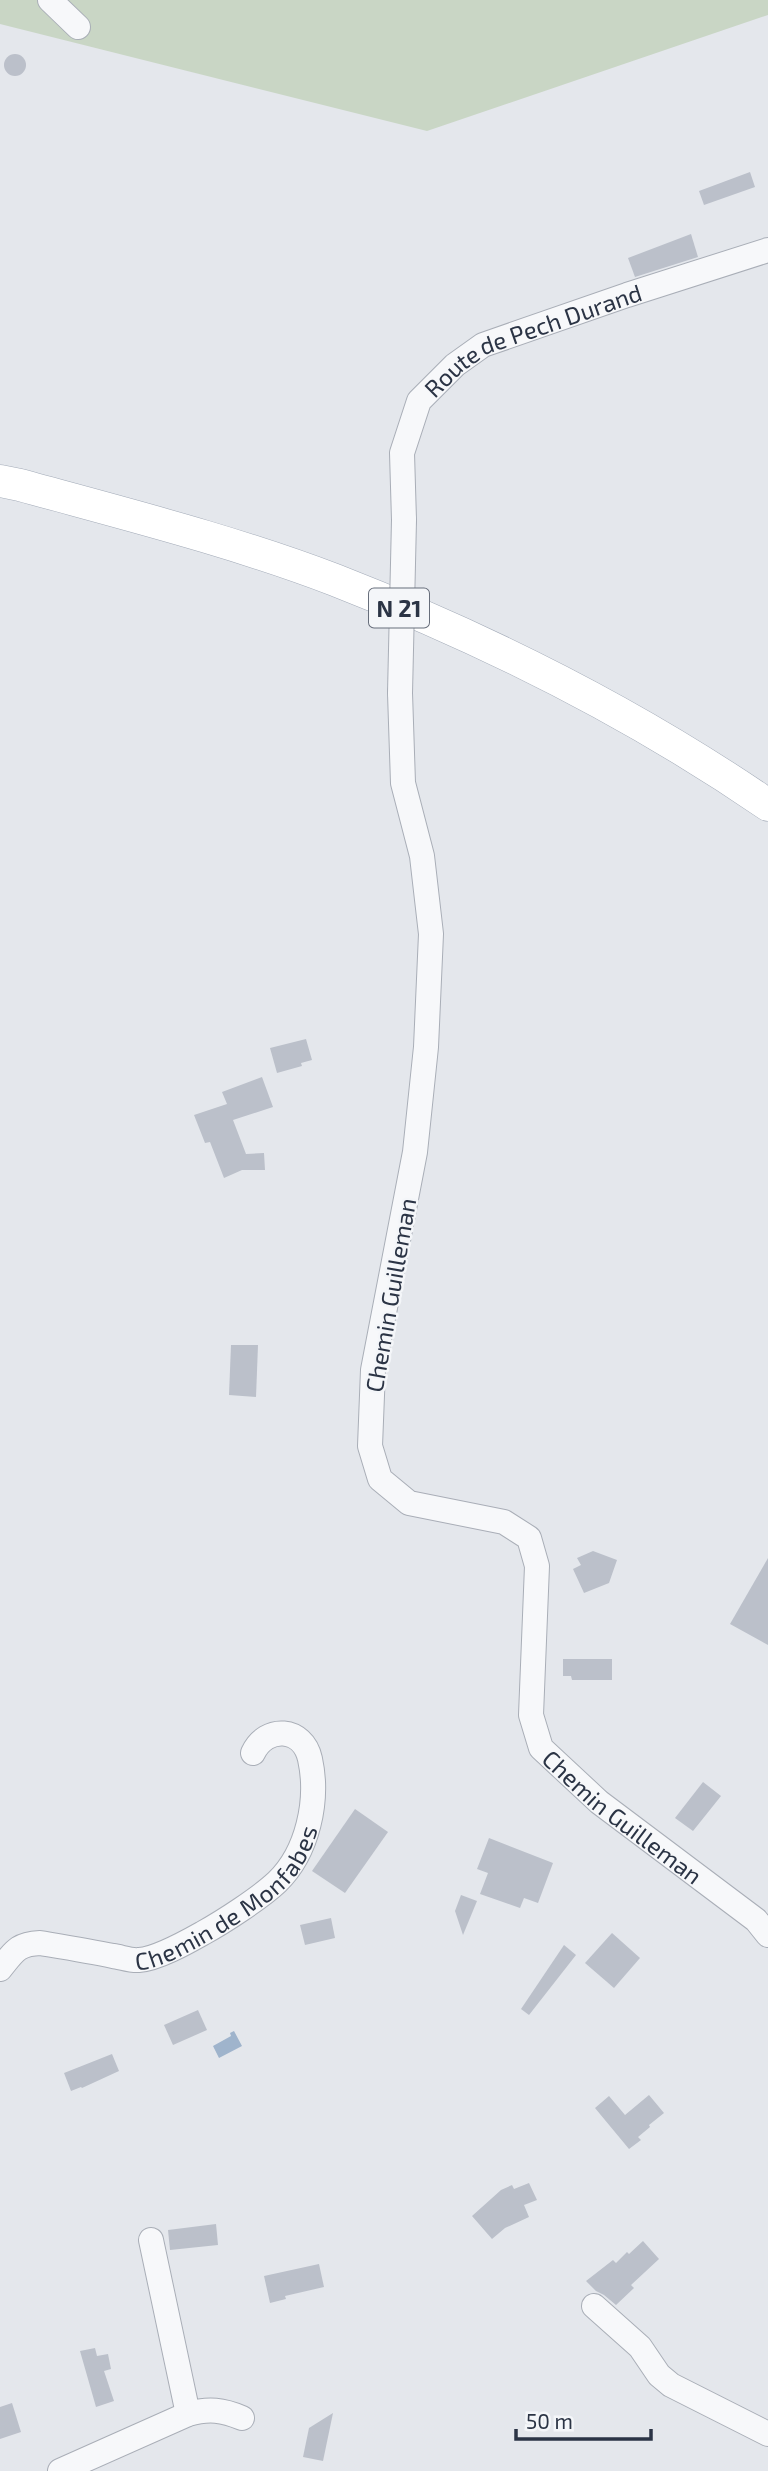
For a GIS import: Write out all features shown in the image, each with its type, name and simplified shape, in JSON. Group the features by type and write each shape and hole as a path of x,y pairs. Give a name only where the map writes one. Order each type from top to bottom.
{"main road":[{"name":"N 21","path":"0,481 191,532 334,580 454,631 578,691 708,764 768,805"}],"street":[{"path":"50,0 78,27"},
{"name":"Route de Pech Durand","path":"400,693 404,520 402,453 419,401 455,365 482,345 768,250"},
{"name":"Chemin Guilleman","path":"400,693 403,783 422,856 431,934 426,1047 415,1152 373,1370 370,1446 380,1479 409,1503 504,1522 529,1538 537,1566 531,1715 541,1748 599,1802 756,1920 768,1935"},
{"name":"Chemin de Monfabes","path":"0,1969 24,1943 40,1943 139,1961 177,1947 218,1924 277,1882 297,1856 306,1832 313,1796 312,1770 308,1749 302,1741 288,1733 269,1736 258,1742 253,1753"},
{"path":"151,2240 188,2414"},
{"path":"594,2306 639,2347 659,2375 671,2385 768,2434"},
{"path":"60,2471 188,2414 225,2411 242,2418"}],"green space":[{"path":"0,0 768,0 768,15 427,131 0,24"}],"water":[{"path":"234,2031 242,2046 219,2058 213,2046 231,2036 230,2033"}],"building":[{"path":"15,54 25,61 26,65 19,75 15,76 5,69 4,65 11,55"},
{"path":"750,172 755,187 704,205 699,191"},
{"path":"691,234 698,257 635,277 628,258"},
{"path":"306,1039 312,1060 301,1063 302,1066 277,1073 270,1048"},
{"path":"262,1077 273,1107 233,1120 246,1154 264,1153 265,1170 242,1170 224,1178 210,1142 205,1143 194,1115 227,1104 222,1092"},
{"path":"231,1345 258,1345 256,1397 229,1395"},
{"path":"593,1551 617,1560 609,1583 584,1593 573,1569 581,1565 577,1558"},
{"path":"768,1558 768,1645 730,1624"},
{"path":"563,1659 612,1659 612,1680 572,1680 571,1676 563,1676"},
{"path":"703,1782 721,1796 693,1831 675,1818"},
{"path":"355,1809 388,1832 345,1893 312,1871"},
{"path":"489,1838 553,1863 538,1903 524,1898 520,1908 480,1894 488,1873 477,1869"},
{"path":"461,1895 477,1901 463,1935 455,1911"},
{"path":"331,1918 335,1938 305,1945 300,1925"},
{"path":"612,1933 640,1958 614,1988 585,1963"},
{"path":"564,1945 576,1955 529,2015 521,2009"},
{"path":"198,2010 207,2030 173,2045 164,2025"},
{"path":"112,2054 119,2071 71,2091 64,2073"},
{"path":"649,2095 664,2113 649,2125 638,2137 641,2140 629,2149 595,2108 609,2096 625,2115"},
{"path":"529,2183 537,2200 524,2205 529,2217 505,2228 492,2239 472,2216 501,2190 512,2185 514,2189"},
{"path":"216,2224 218,2245 170,2250 168,2230"},
{"path":"643,2241 659,2259 631,2285 634,2288 616,2305 586,2281 613,2260 616,2263 627,2252 629,2254"},
{"path":"319,2264 324,2287 285,2296 286,2299 270,2303 264,2276"},
{"path":"95,2348 97,2356 108,2354 111,2369 104,2371 114,2401 96,2407 80,2351"},
{"path":"12,2403 21,2432 0,2439 0,2407"},
{"path":"333,2413 323,2461 303,2457 309,2428"}]}
